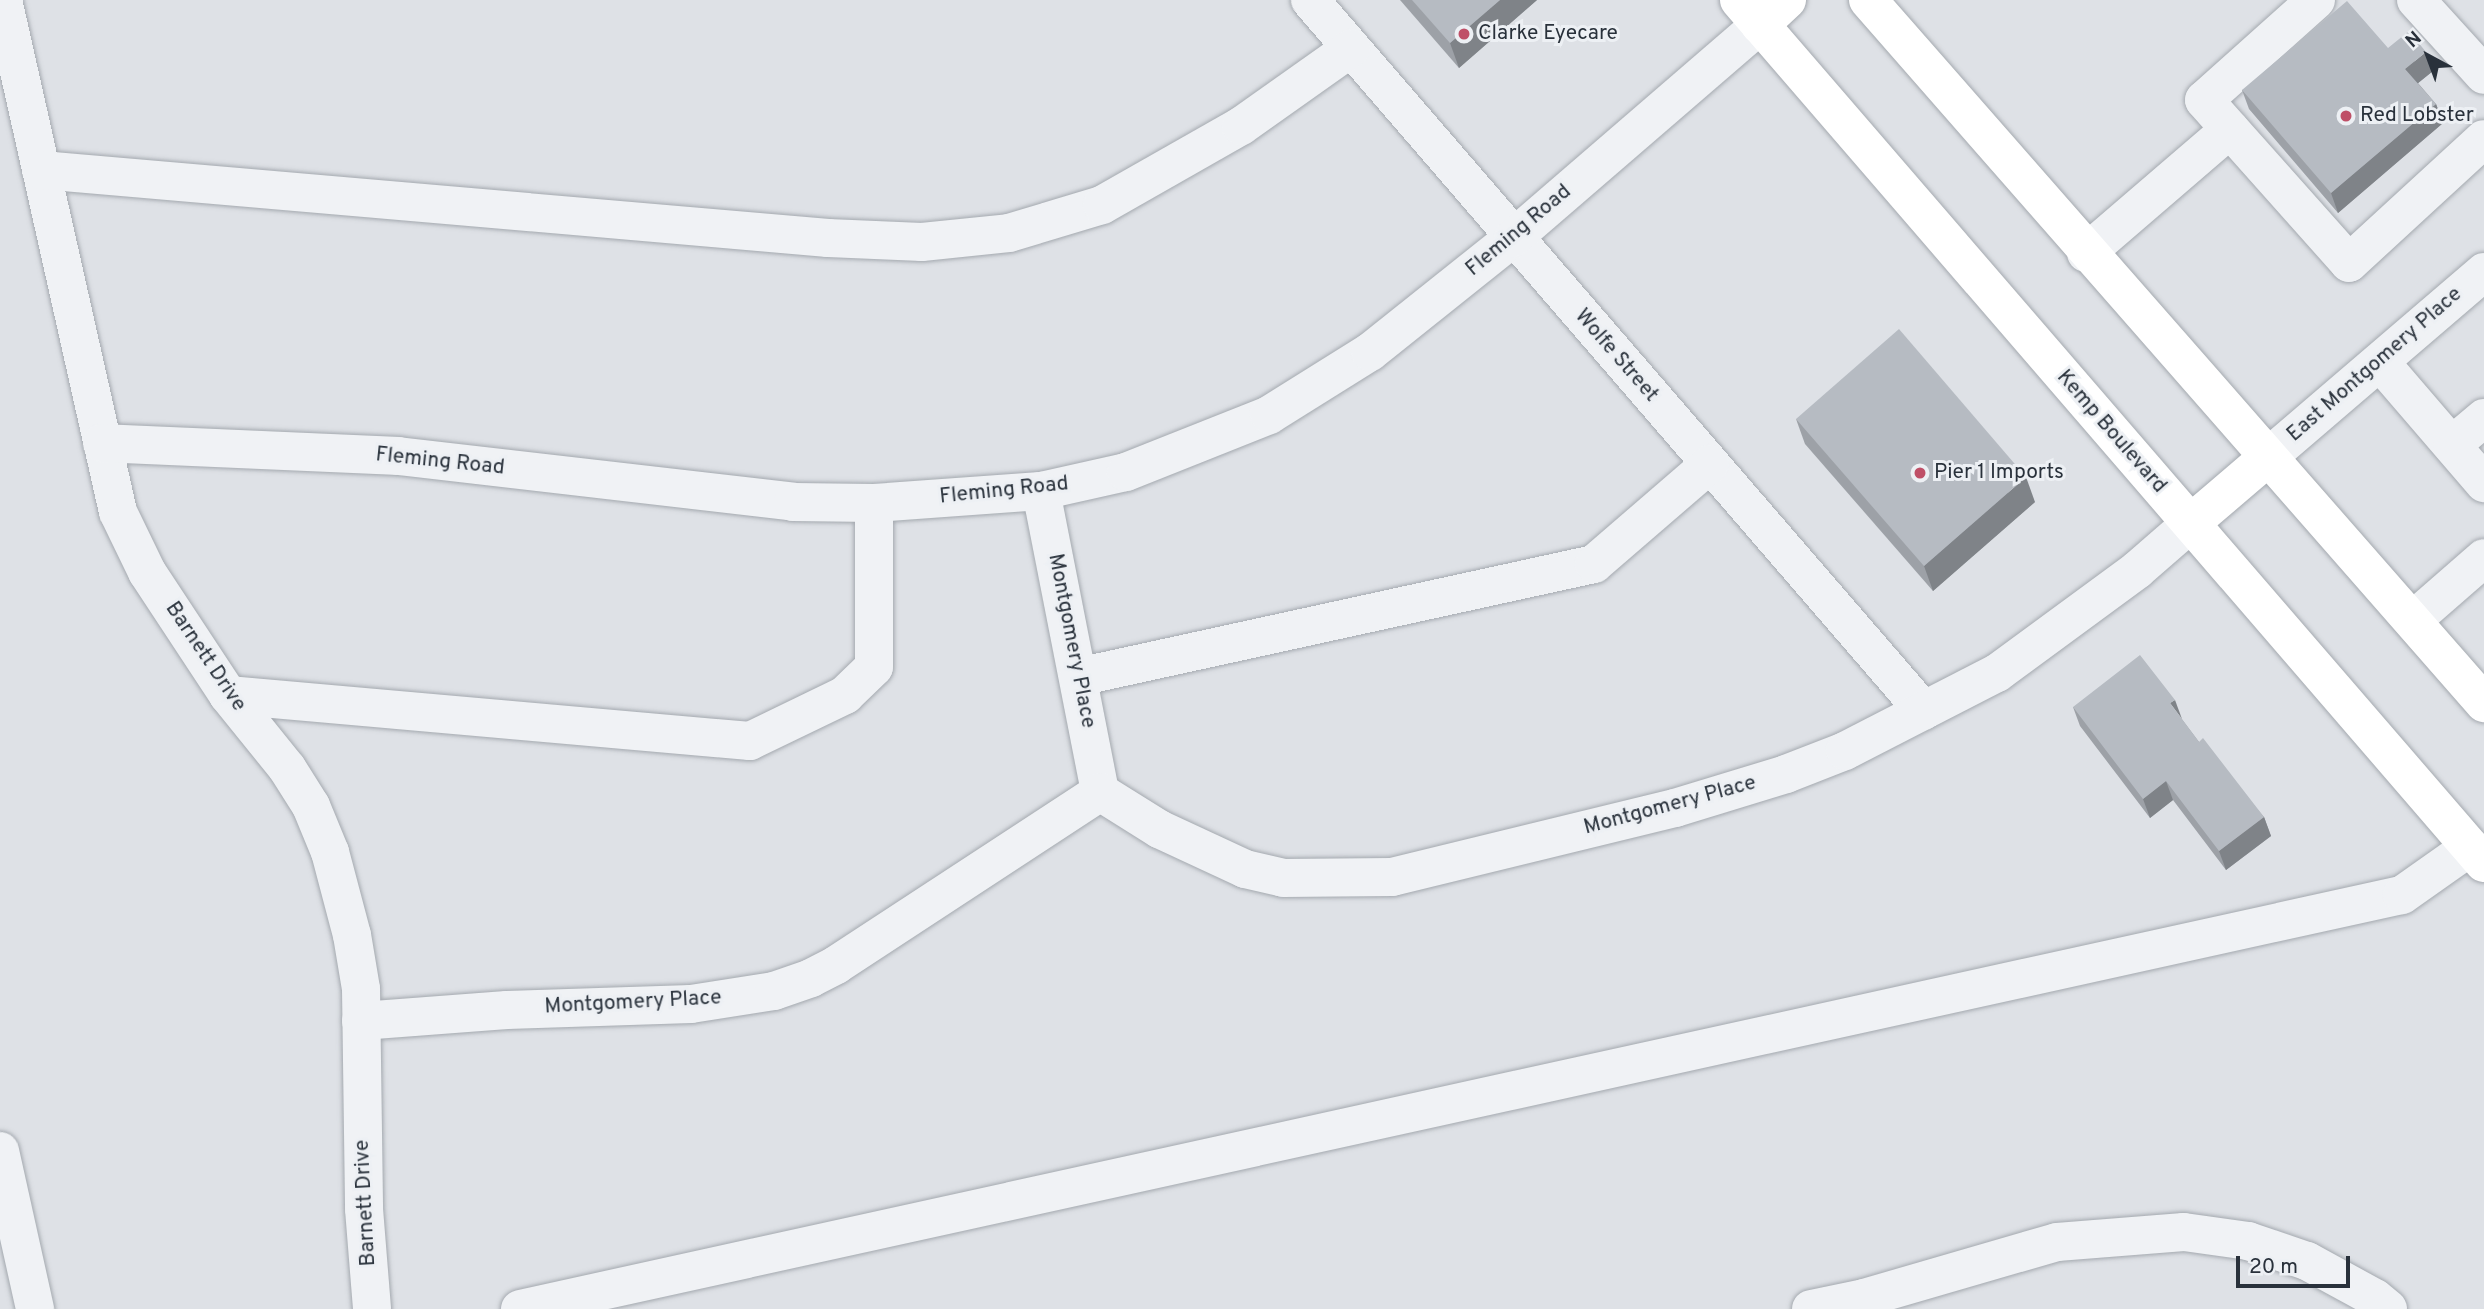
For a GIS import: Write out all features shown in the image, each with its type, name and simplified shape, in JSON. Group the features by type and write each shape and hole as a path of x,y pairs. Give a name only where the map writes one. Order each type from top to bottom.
{"main road":[{"path":"1868,0 2086,253 2484,703"},
{"name":"Kemp Boulevard","path":"1762,8 2191,523 2477,855"},
{"path":"2191,523 2267,458"}],"street":[{"name":"Barnett Drive","path":"4,0 118,512 147,572 228,695 287,768 311,806 352,935 362,989 364,1209 372,1309"},
{"name":"Wolfe Street","path":"1310,0 1924,711"},
{"path":"2316,0 2204,100 2349,263 2484,139"},
{"path":"2416,0 2484,75"},
{"name":"Fleming Road","path":"102,443 398,456 793,502 874,503 1041,491 1126,472 1269,415 1370,352 1513,237 1762,8"},
{"path":"41,170 814,236 922,242 1009,233 1102,205 1241,126 1351,48"},
{"path":"2086,253 2230,129"},
{"name":"East Montgomery Place","path":"2267,458 2484,272"},
{"path":"2380,362 2484,483"},
{"path":"2452,446 2484,418"},
{"path":"1077,677 1594,564 1710,464"},
{"name":"Montgomery Place","path":"1041,491 1100,792 1159,829 1245,869 1283,878 1392,877 1675,808 1787,774 1845,751 1997,673 2137,570 2191,523"},
{"path":"228,695 750,741 845,695 874,667 874,503"},
{"path":"2413,620 2484,558"},
{"name":"Montgomery Place","path":"361,1021 507,1010 691,1004 774,990 811,978 836,965 1100,792"},
{"path":"520,1309 2402,895 2477,855"},
{"path":"0,1150 35,1309"},
{"path":"1811,1309 1864,1304 2057,1242 2184,1232 2248,1241 2308,1261 2375,1298 2388,1309"}],"building":[{"path":"1412,0 1500,0 1450,43"},
{"name":"Red Lobster","path":"2347,1 2388,48 2409,31 2426,52 2405,69 2436,104 2331,193 2242,90"},
{"name":"Pier 1 Imports","path":"1899,329 2026,477 1924,566 1796,419"},
{"path":"2140,655 2175,700 2170,703 2199,742 2203,738 2264,817 2219,851 2166,781 2143,799 2073,707"}],"place":[{"name":"Clarke Eyecare","path":"1464,34"},
{"name":"Red Lobster","path":"2346,116"},
{"name":"Pier 1 Imports","path":"1920,473"}]}
